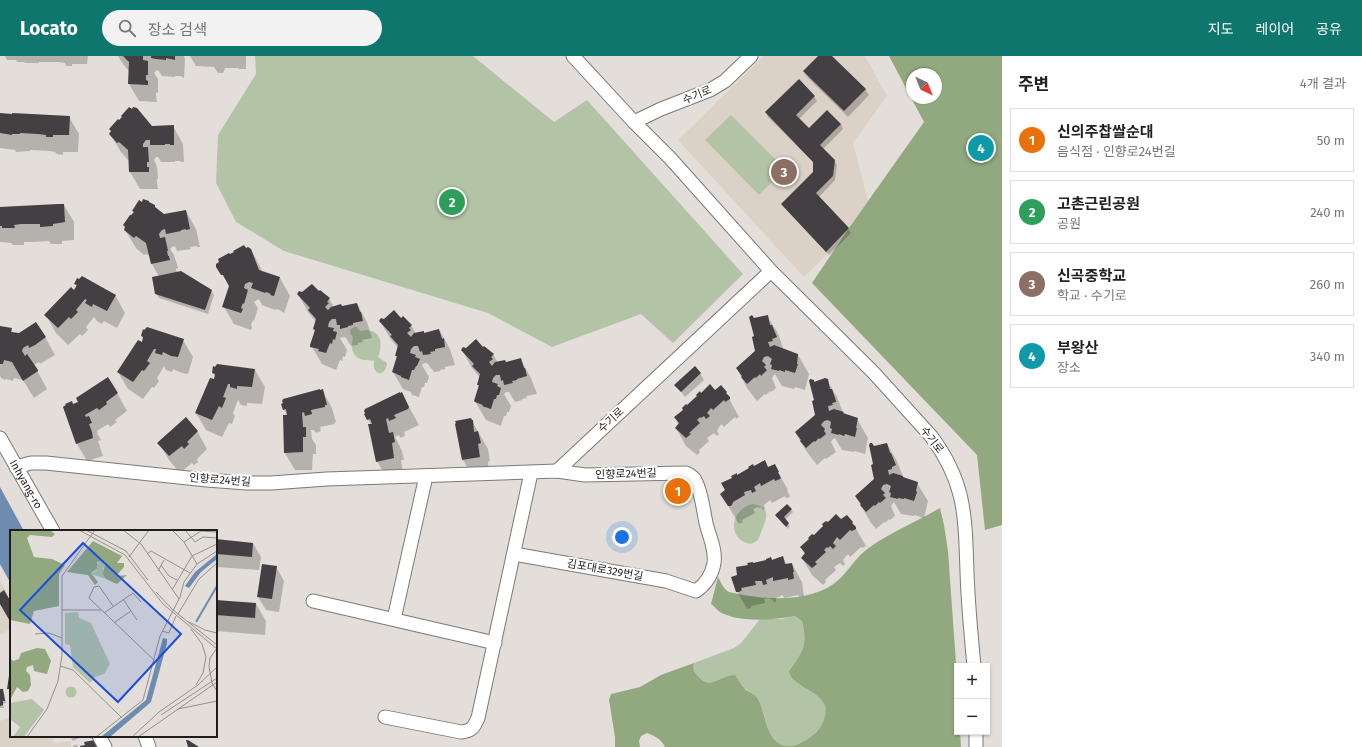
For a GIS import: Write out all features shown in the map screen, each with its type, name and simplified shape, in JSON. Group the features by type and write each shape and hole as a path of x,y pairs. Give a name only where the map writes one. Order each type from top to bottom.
{"street":[{"name":"수기로","path":"574,56 634,122 670,158 771,271 873,372 930,436 946,459 960,493 966,529 968,586 974,663"},
{"name":"수기로","path":"634,122 661,109 710,90 725,81 751,56"},
{"name":"수기로","path":"557,471 771,271"},
{"name":"Inhyang-ro","path":"0,438 52,530"},
{"name":"인향로24번길","path":"16,467 31,463 46,463 246,483 557,471 581,475 686,473 692,476 696,481 700,492 706,524 714,551 714,562 708,580 704,586 696,591"},
{"path":"385,717 461,732 468,731 474,726 478,718 531,473"},
{"path":"394,620 426,476"},
{"name":"김포대로329번길","path":"514,554 666,581 696,591"},
{"path":"313,601 495,642"},
{"path":"976,735 976,747"},
{"path":"100,737 105,747"},
{"path":"145,737 149,747"}],"shaded area":[{"path":"764,56 865,56 887,96 853,143 868,201 838,244 804,277 678,140"},
{"path":"0,581 10,598 10,630 0,635"},
{"path":"10,717 10,737 53,737 54,743 71,741 71,747 0,747 0,721"}],"green space":[{"path":"255,56 473,56 554,122 587,100 743,274 673,343 641,314 552,347 488,313 284,251 236,222 216,183 218,135 256,74"},
{"path":"889,56 1002,56 1002,525 985,530 977,455 812,283 924,122 914,104 942,104 942,68 906,68 906,88"},
{"path":"731,115 785,169 759,195 705,140"},
{"path":"357,327 360,331 372,331 379,337 381,346 378,357 387,363 383,372 379,373 375,370 374,361 360,359 354,354 352,348 353,337 350,330"},
{"path":"753,504 764,509 766,517 759,538 751,544 743,542 738,537 734,525 735,518 739,512 745,507"},
{"path":"940,508 944,525 948,551 956,663 954,663 954,735 960,735 961,747 665,747 658,738 647,733 641,736 639,741 640,747 615,747 615,737 609,700 611,694 640,687 661,675 694,663 693,668 695,672 702,680 707,682 716,681 735,675 743,687 758,699 768,729 776,741 782,745 791,746 799,744 810,737 822,724 825,718 826,709 822,700 795,681 789,671 803,648 804,630 802,621 795,616 778,619 757,620 737,618 720,612 711,604 718,577 727,591 743,595 766,598 789,598 812,594 832,585 837,581 861,554 875,543"},
{"path":"795,616 802,621 804,643 801,653 789,671 797,683 819,696 825,706 826,713 823,723 817,731 805,740 791,746 782,745 772,736 758,699 742,685 735,675 720,681 706,682 696,674 693,666 694,663 734,648 741,643 760,619 782,619"}],"water":[{"path":"0,487 23,530 10,530 10,582 0,564"}],"building":[{"path":"123,56 143,56 143,60 148,61 148,75 146,75 146,80 148,81 148,85 128,84 129,62"},
{"path":"151,56 175,56 175,60 166,58 166,60 156,59 151,58"},
{"path":"818,56 832,56 866,89 844,111 803,71"},
{"path":"799,79 815,96 796,115 809,128 827,110 841,124 820,145 835,160 833,176 816,193 849,228 826,252 781,204 813,172 813,162 765,112"},
{"path":"129,107 132,109 133,107 137,108 152,126 174,125 174,145 150,145 150,140 146,140 143,144 143,147 148,147 149,162 147,162 147,167 149,167 149,172 129,172 128,150 119,142 117,143 109,134 111,131 109,129 118,119 119,120 122,117 121,116"},
{"path":"0,113 70,116 69,135 53,135 53,137 46,137 46,135 38,134 20,133 12,135 0,133"},
{"path":"143,199 155,205 155,207 164,214 186,210 190,229 166,234 165,229 159,234 160,238 165,237 170,260 151,264 146,243 136,236 134,238 124,230 125,227 123,225 134,212 132,211 139,200 142,202"},
{"path":"64,204 65,222 53,224 53,226 40,227 40,224 14,225 15,228 2,228 2,226 0,226 0,207"},
{"path":"244,245 246,248 248,247 251,249 259,270 280,277 274,296 251,288 253,283 249,282 245,284 244,288 248,290 244,304 243,303 241,308 243,309 241,313 222,307 229,286 223,275 221,275 216,267 216,264 219,262 218,259 234,252 233,251"},
{"path":"181,271 212,290 205,310 155,294 152,277"},
{"path":"82,276 116,295 107,311 93,304 92,307 85,303 87,300 85,299 76,310 78,312 71,319 69,317 58,328 44,315 71,287 74,290 77,285 74,284 77,278 79,279"},
{"path":"312,284 319,291 320,290 330,298 327,302 329,303 325,307 328,310 331,307 341,304 342,306 357,303 363,321 353,323 353,325 340,329 340,325 337,325 336,319 332,319 329,322 328,327 334,328 333,331 337,332 335,340 333,339 332,344 330,343 326,353 318,351 319,349 310,347 315,330 313,329 316,319 308,310 310,308 297,294 299,291 302,292"},
{"path":"394,310 401,318 403,316 412,325 409,328 411,330 407,333 411,337 414,333 424,331 424,333 439,329 442,339 444,338 445,347 435,349 435,351 430,352 431,354 423,355 418,346 414,346 411,349 410,353 416,355 415,357 420,359 417,366 414,370 412,370 409,380 392,372 397,356 395,356 398,345 390,336 392,335 379,321 381,318 384,319"},
{"path":"752,315 754,318 768,315 770,325 772,325 777,337 772,339 773,341 768,342 770,347 774,345 798,354 798,364 795,373 785,370 785,372 771,369 772,365 770,364 772,359 768,356 764,357 762,361 766,365 764,367 767,370 761,376 760,374 747,384 741,377 742,376 736,368 755,351 752,337 754,336 749,317"},
{"path":"36,322 46,337 29,348 28,345 23,348 22,351 25,356 27,354 38,371 23,381 12,362 4,360 3,364 0,364 0,326 12,328 11,332 19,333"},
{"path":"147,327 184,339 178,357 171,356 163,352 162,355 155,353 156,349 154,349 147,361 150,363 144,371 142,370 133,382 117,372 138,340 142,342 143,337 141,336 143,329 144,330"},
{"path":"476,339 483,347 484,346 494,354 491,357 493,359 489,362 492,366 495,362 505,360 506,362 521,358 527,376 512,381 513,383 504,385 503,380 501,381 500,375 496,375 492,382 498,384 497,386 501,388 499,395 497,395 496,399 494,399 491,409 474,401 479,385 477,385 480,374 472,366 474,364 461,350 463,347 466,348"},
{"path":"217,364 255,369 252,387 237,386 237,389 230,387 230,384 228,384 223,397 226,398 222,408 219,406 212,420 195,413 210,378 214,379 215,374 212,373 213,366 215,367"},
{"path":"695,366 701,373 681,392 674,385"},
{"path":"108,377 118,393 106,402 107,404 99,410 97,408 85,415 86,417 89,416 92,423 89,424 93,438 76,444 63,407 66,405 65,404 72,401 73,404 78,402 76,398"},
{"path":"825,378 828,379 830,389 832,389 836,401 832,403 833,405 828,406 829,411 834,409 858,418 855,437 845,434 844,436 831,433 831,422 828,420 824,421 821,425 825,429 824,431 826,434 806,448 795,432 815,415 812,401 814,400 809,381 810,379 814,380 814,382"},
{"path":"710,384 715,390 721,385 727,392 726,393 730,399 725,402 724,400 713,410 711,408 707,413 710,416 706,419 704,416 701,418 700,417 697,420 700,423 689,433 691,434 686,438 675,428 679,423 674,417 683,410 682,408 686,404 687,405 697,396 696,395 700,391 701,393"},
{"path":"323,389 327,405 325,405 325,407 311,410 312,414 305,416 304,412 302,413 303,427 306,427 306,437 303,437 303,452 284,453 283,415 287,415 286,409 283,410 281,404 283,403 283,399"},
{"path":"402,392 409,407 408,409 394,415 396,418 389,421 388,418 386,419 389,433 393,432 395,442 392,443 394,458 376,462 368,424 372,424 370,419 367,420 364,411 365,409"},
{"path":"186,417 198,431 187,442 189,444 184,449 182,446 169,456 157,443"},
{"path":"471,418 473,420 474,432 478,431 481,443 478,444 480,457 462,460 455,421"},
{"path":"870,443 874,446 887,443 896,465 892,467 892,469 888,470 889,475 893,473 918,482 914,501 904,498 898,499 890,497 891,493 889,492 891,486 887,484 883,485 881,489 885,493 883,495 886,498 880,503 879,502 875,506 874,505 866,512 860,505 861,504 855,496 874,479 871,465 873,464 869,445"},
{"path":"765,460 768,467 775,464 781,478 775,481 774,479 761,486 760,483 754,487 756,491 752,493 751,490 744,492 745,495 733,502 731,506 728,506 720,494 725,490 721,483 732,478 731,476 737,473 737,475 749,468 748,467 753,464 754,466"},
{"path":"787,504 792,509 784,517 789,523 786,527 775,515"},
{"path":"836,514 841,519 847,515 853,522 852,523 856,529 852,531 850,530 840,540 837,537 833,543 836,546 833,549 830,546 828,548 827,547 824,550 826,552 815,562 817,564 812,568 801,558 805,553 800,547 812,534 814,535 823,526 822,524 826,521 828,522"},
{"path":"217,539 253,543 252,557 217,554"},
{"path":"783,556 785,564 792,563 794,572 793,579 788,580 788,578 773,581 773,577 766,580 767,584 763,585 762,581 755,581 756,585 741,588 742,590 736,592 731,577 737,575 736,567 748,565 747,563 766,560 771,557 772,560"},
{"path":"262,564 277,566 272,599 257,597"},
{"path":"4,590 10,600 10,621 0,604 0,593"},
{"path":"217,600 256,603 255,618 217,615"},
{"path":"10,669 10,689 7,689"},
{"path":"0,689 3,689 5,701 3,701 3,705 0,706"},
{"path":"95,740 98,747 80,747 85,745 84,742"},
{"path":"186,740 188,740 199,747 188,747"}],"place":[{"name":"부왕산","path":"981,148"},
{"name":"신곡중학교","path":"784,172"},
{"name":"고촌근린공원","path":"452,202"},
{"name":"신의주찹쌀순대","path":"678,491"}]}
